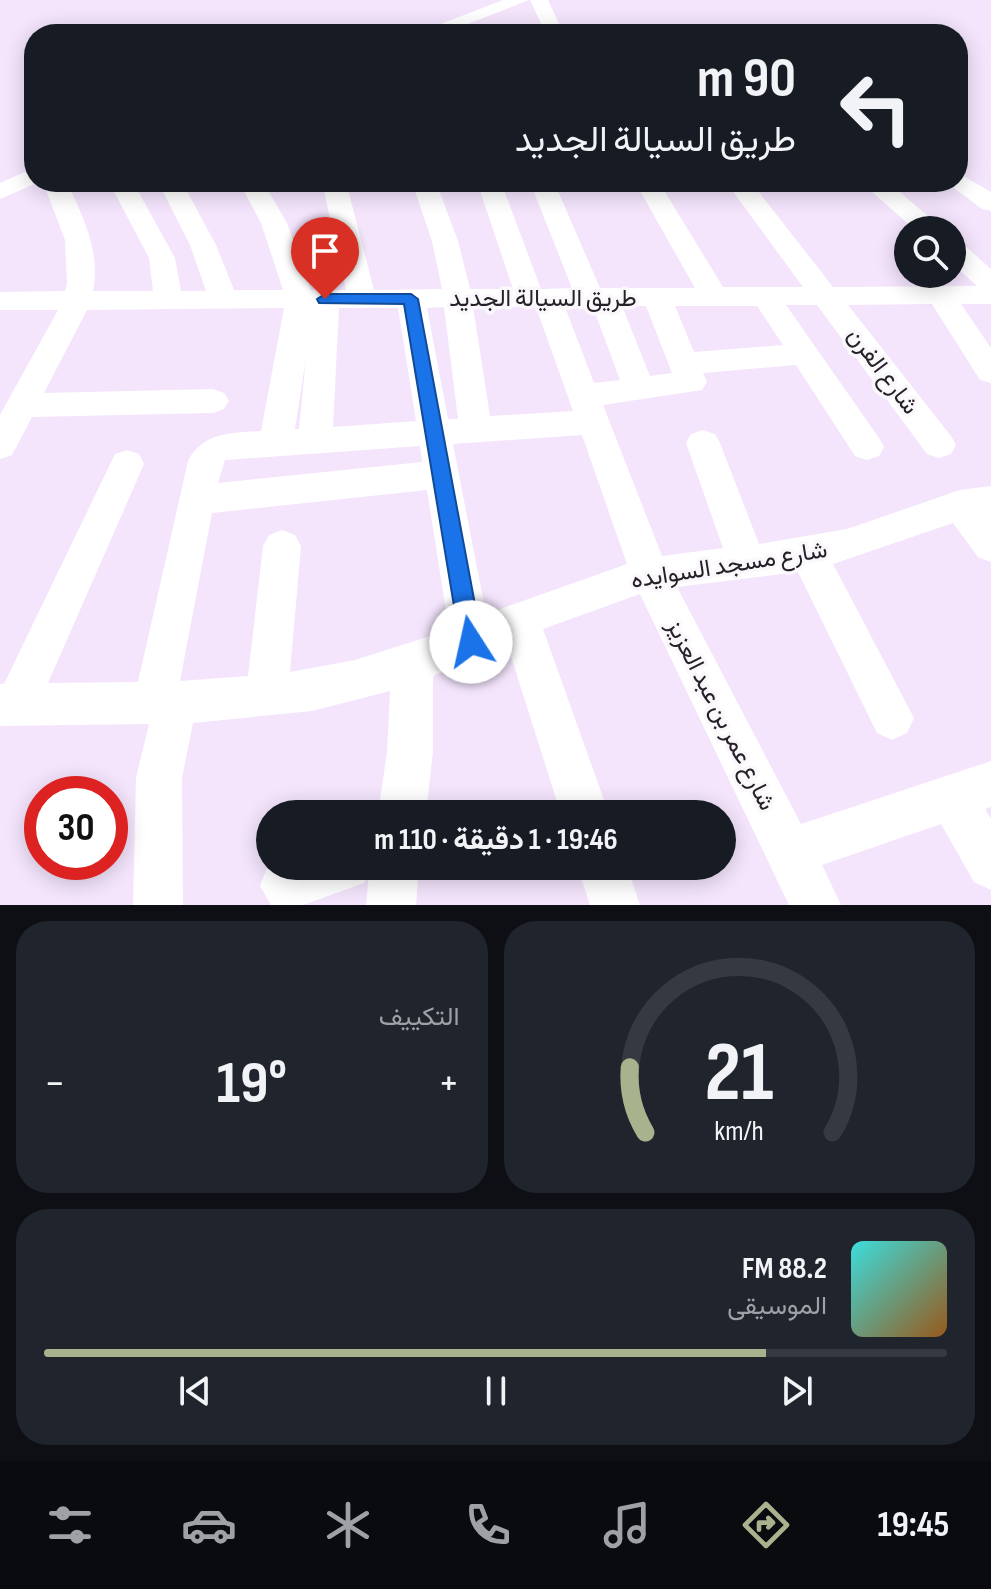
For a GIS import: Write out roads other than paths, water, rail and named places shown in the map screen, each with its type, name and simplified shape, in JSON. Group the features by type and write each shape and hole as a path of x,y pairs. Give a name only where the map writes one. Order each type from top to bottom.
{"street":[{"path":"454,24 520,0"},
{"path":"539,0 550,24"},
{"path":"473,16 476,24"},
{"path":"0,192 24,180"},
{"path":"968,187 991,204"},
{"path":"0,446 77,301 83,274 82,250 59,192"},
{"path":"126,192 162,258 169,300"},
{"path":"175,192 203,245 223,300"},
{"path":"257,192 312,300 315,441"},
{"path":"336,192 362,299"},
{"path":"427,192 444,241 476,430"},
{"name":"شارع عمر بن عبد العزيز","path":"493,192 589,409 650,574 816,905"},
{"path":"547,192 639,389"},
{"path":"653,192 684,240 714,297"},
{"name":"شارع الفرن","path":"746,192 939,445"},
{"path":"885,192 914,216"},
{"path":"966,261 991,284"},
{"path":"940,295 991,372"},
{"name":"طريق السيالة الجديد","path":"7,301 991,295"},
{"path":"158,905 159,778 166,701 197,500 205,461 212,451 476,430 589,409 639,389 690,383 692,378 657,297"},
{"path":"766,297 867,447"},
{"path":"411,299 471,642"},
{"path":"276,444 312,300"},
{"path":"0,332 7,301"},
{"path":"685,364 805,354"},
{"path":"22,405 213,401"},
{"path":"703,443 747,563"},
{"path":"8,705 127,464"},
{"path":"197,500 442,474"},
{"path":"976,503 991,546"},
{"name":"شارع مسجد السوايده","path":"8,705 267,696 326,687 412,665 585,593 650,574 808,554 864,540 927,514 976,503"},
{"path":"267,696 282,546"},
{"path":"808,554 892,718"},
{"path":"520,621 580,800"},
{"path":"404,800 412,729 412,665"},
{"path":"789,852 971,791 991,865"},
{"path":"285,886 304,880"},
{"path":"391,905 393,880"},
{"path":"607,880 615,905"}]}
